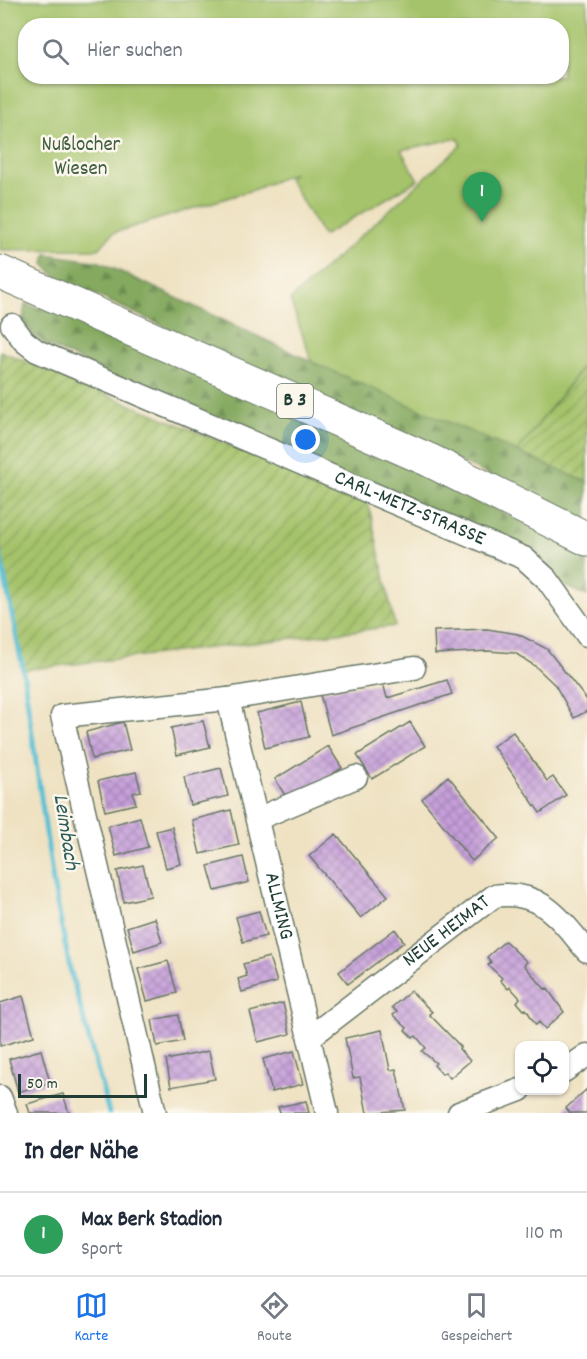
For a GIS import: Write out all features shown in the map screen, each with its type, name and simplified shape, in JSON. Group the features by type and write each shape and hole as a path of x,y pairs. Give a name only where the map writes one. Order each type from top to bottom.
{"highway":[{"name":"B 3","path":"0,272 429,459 587,538"}],"street":[{"name":"CARL-METZ-STRASSE","path":"12,325 24,341 37,351 524,558 547,579 587,635"},
{"path":"155,1113 62,716 228,699 414,668"},
{"name":"ALLMING","path":"228,699 327,1113"},
{"path":"257,819 356,777"},
{"name":"NEUE HEIMAT","path":"309,1038 494,896 521,894 541,903 555,913 587,951"},
{"path":"569,1067 587,1054"},
{"path":"459,1113 515,1092"},
{"path":"0,1097 6,1113"}],"green space":[{"name":"Nußlocher Wiesen","path":"0,0 587,0 587,361 517,452 312,362 290,300 461,145 459,138 401,150 418,180 323,236 288,178 294,173 253,190 113,233 99,249 0,250"},
{"path":"46,254 100,262 312,362 580,478 587,482 587,520 56,277 44,264"},
{"path":"25,304 57,313 191,366 587,552 587,596 47,345 32,334 23,321"},
{"path":"0,351 368,502 395,626 24,670 0,544"},
{"path":"587,361 587,482 517,452"}],"building":[{"path":"487,629 518,634 547,649 587,700 587,711 574,718 555,685 535,666 515,653 488,651 435,654 434,631"},
{"path":"447,680 452,694 331,735 319,691 383,683 387,698"},
{"path":"301,702 309,737 265,748 257,713"},
{"path":"203,721 210,747 177,755 171,728"},
{"path":"123,722 130,750 92,759 86,732"},
{"path":"410,722 425,746 372,779 357,755"},
{"path":"513,732 547,781 553,777 566,795 540,813 493,746"},
{"path":"328,746 342,768 289,802 275,779"},
{"path":"221,768 228,796 190,805 184,777"},
{"path":"136,772 141,791 133,793 136,804 105,811 98,781"},
{"path":"448,776 499,838 472,861 422,799"},
{"path":"231,810 239,845 200,854 192,820"},
{"path":"140,817 148,847 116,856 108,826"},
{"path":"172,827 181,864 166,868 156,831"},
{"path":"336,834 388,896 361,918 309,856"},
{"path":"243,857 249,882 215,891 208,866"},
{"path":"143,865 151,896 124,902 117,871"},
{"path":"259,911 266,936 243,942 236,917"},
{"path":"155,918 162,942 134,951 127,927"},
{"path":"395,929 404,942 348,984 339,972"},
{"path":"505,941 527,962 524,965 545,989 547,988 564,1012 545,1029 539,1022 536,1025 526,1009 524,1010 517,1002 520,998 510,987 508,989 500,980 502,978 488,965 491,962 487,957"},
{"path":"269,957 277,982 242,992 238,979 247,976 243,964"},
{"path":"168,961 177,993 147,1001 138,969"},
{"path":"411,991 432,1012 429,1014 461,1047 459,1049 470,1061 450,1078 445,1072 442,1074 434,1065 436,1063 422,1051 426,1048 416,1036 413,1038 405,1030 407,1028 393,1015 397,1012 392,1007"},
{"path":"23,996 34,1036 0,1046 0,1003"},
{"path":"283,1003 290,1034 258,1042 250,1012"},
{"path":"178,1015 183,1041 157,1046 152,1020"},
{"path":"382,1030 390,1070 396,1069 405,1110 367,1113 360,1077 353,1078 345,1038"},
{"path":"41,1050 50,1082 18,1092 9,1059"},
{"path":"209,1051 215,1079 171,1087 166,1060"},
{"path":"294,1051 303,1084 272,1092 263,1059"},
{"path":"587,1089 587,1113 570,1113 566,1108"},
{"path":"63,1094 69,1113 30,1113 27,1104"},
{"path":"306,1101 309,1113 280,1113 278,1107"}],"waterway":[{"name":"Leimbach","path":"0,554 23,670 53,882 70,969 109,1113"}],"place":[{"name":"Max Berk Stadion","path":"482,222"}]}
